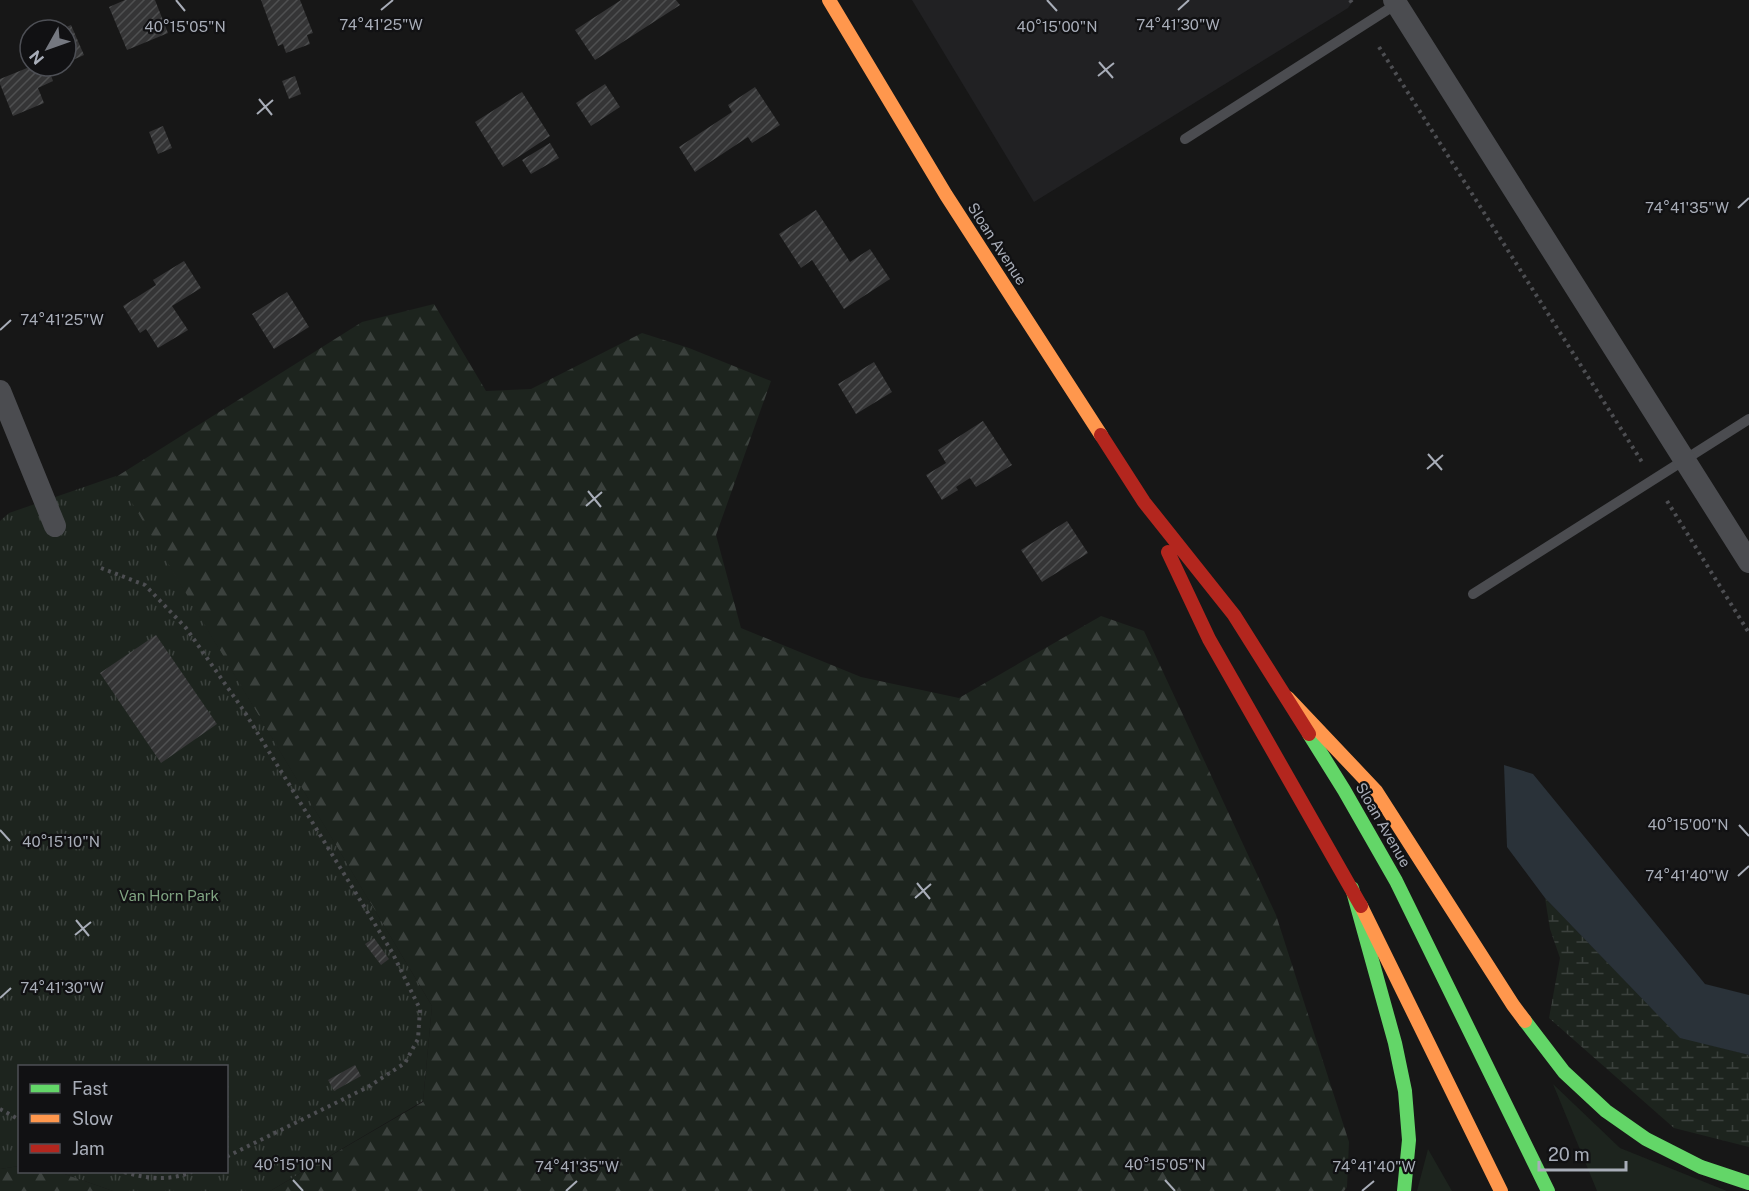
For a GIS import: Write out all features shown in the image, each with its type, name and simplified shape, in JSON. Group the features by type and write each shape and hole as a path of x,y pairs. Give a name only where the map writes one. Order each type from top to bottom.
{"main road":[{"name":"Sloan Avenue","path":"829,0 946,195 1144,502 1234,615 1288,698 1396,881 1548,1191"},
{"name":"Sloan Avenue","path":"1144,502 1209,639 1352,888 1501,1191"},
{"path":"1288,698 1376,791 1513,1005 1564,1072 1606,1110 1646,1139 1701,1167 1749,1183"},
{"path":"1352,888 1406,1086 1410,1129 1404,1191"}],"street":[{"path":"1398,1 1749,562"},
{"path":"0,391 54,525"}],"lane":[{"path":"1185,139 1398,1"},
{"path":"1473,594 1749,419"}],"path":[{"path":"1379,47 1642,462"},
{"path":"1667,501 1749,633"},
{"path":"101,568 145,585 186,628 244,711 392,952 420,1009 418,1039 405,1063 368,1087 228,1155"},
{"path":"0,1109 18,1119"},
{"path":"128,1173 147,1178 177,1178 190,1173"}],"shaded area":[{"path":"912,0 1354,0 1348,8 1034,202"},
{"path":"1504,765 1533,774 1705,984 1749,995 1749,1055 1680,1038 1545,898 1507,847"}],"green space":[{"path":"434,304 486,391 531,389 642,333 689,348 771,381 716,535 741,628 861,677 959,698 1101,616 1144,631 1276,915 1349,1142 1347,1187 1344,1191 270,1191 423,1102 432,1006 116,477 362,322"},
{"name":"Van Horn Park","path":"116,476 432,1006 423,1101 270,1191 113,1191 62,1173 228,1173 228,1065 18,1065 18,1166 0,1169 0,521 9,513"},
{"path":"1545,898 1680,1037 1749,1055 1749,1147 1674,1128 1549,1018 1560,958 1550,929"},
{"path":"1553,1084 1620,1148 1727,1191 1597,1191"},
{"path":"1428,1149 1452,1191 1417,1191"},
{"path":"18,1166 18,1173 62,1173 113,1191 0,1191 0,1169"}],"building":[{"path":"125,0 155,0 168,33 127,50 109,7"},
{"path":"261,0 300,0 313,33 307,35 310,44 286,53 283,44 278,46"},
{"path":"621,0 676,0 680,5 595,60 575,30"},
{"path":"78,41 84,55 78,58"},
{"path":"18,72 18,78 52,78 53,81 38,88 44,103 13,116 0,79"},
{"path":"295,76 301,94 289,99 282,81"},
{"path":"605,84 620,107 591,126 576,103"},
{"path":"755,87 780,125 752,143 748,137 695,172 679,147 732,112 728,105"},
{"path":"522,92 550,136 503,167 475,122"},
{"path":"163,126 172,148 158,154 149,132"},
{"path":"550,143 559,158 531,174 522,160"},
{"path":"816,210 850,262 870,249 890,279 844,309 812,260 801,268 779,234"},
{"path":"184,261 201,288 172,306 188,330 158,348 146,329 140,333 123,306 156,285 153,280"},
{"path":"287,292 309,327 274,349 252,314"},
{"path":"874,362 892,392 856,414 838,384"},
{"path":"983,421 1012,465 976,487 970,478 956,487 958,490 942,500 926,475 946,463 938,450"},
{"path":"1067,521 1088,553 1042,582 1021,550"},
{"path":"156,635 217,724 161,763 100,673"},
{"path":"374,938 389,959 381,965 365,944"},
{"path":"355,1065 361,1076 334,1091 328,1080"}],"traffic: fast":[{"path":"1309,734 1396,881 1548,1191"},
{"path":"1352,888 1395,1043 1405,1091 1409,1140 1404,1191"},
{"path":"1525,1021 1564,1072 1606,1111 1646,1139 1701,1167 1749,1183"}],"traffic: slow":[{"path":"829,0 946,195 1101,435"},
{"path":"1288,698 1376,791 1525,1021"},
{"path":"1361,906 1501,1191"}],"traffic: jam":[{"path":"1101,435 1144,502 1234,615 1309,734"},
{"path":"1168,552 1209,639 1361,906"}]}
